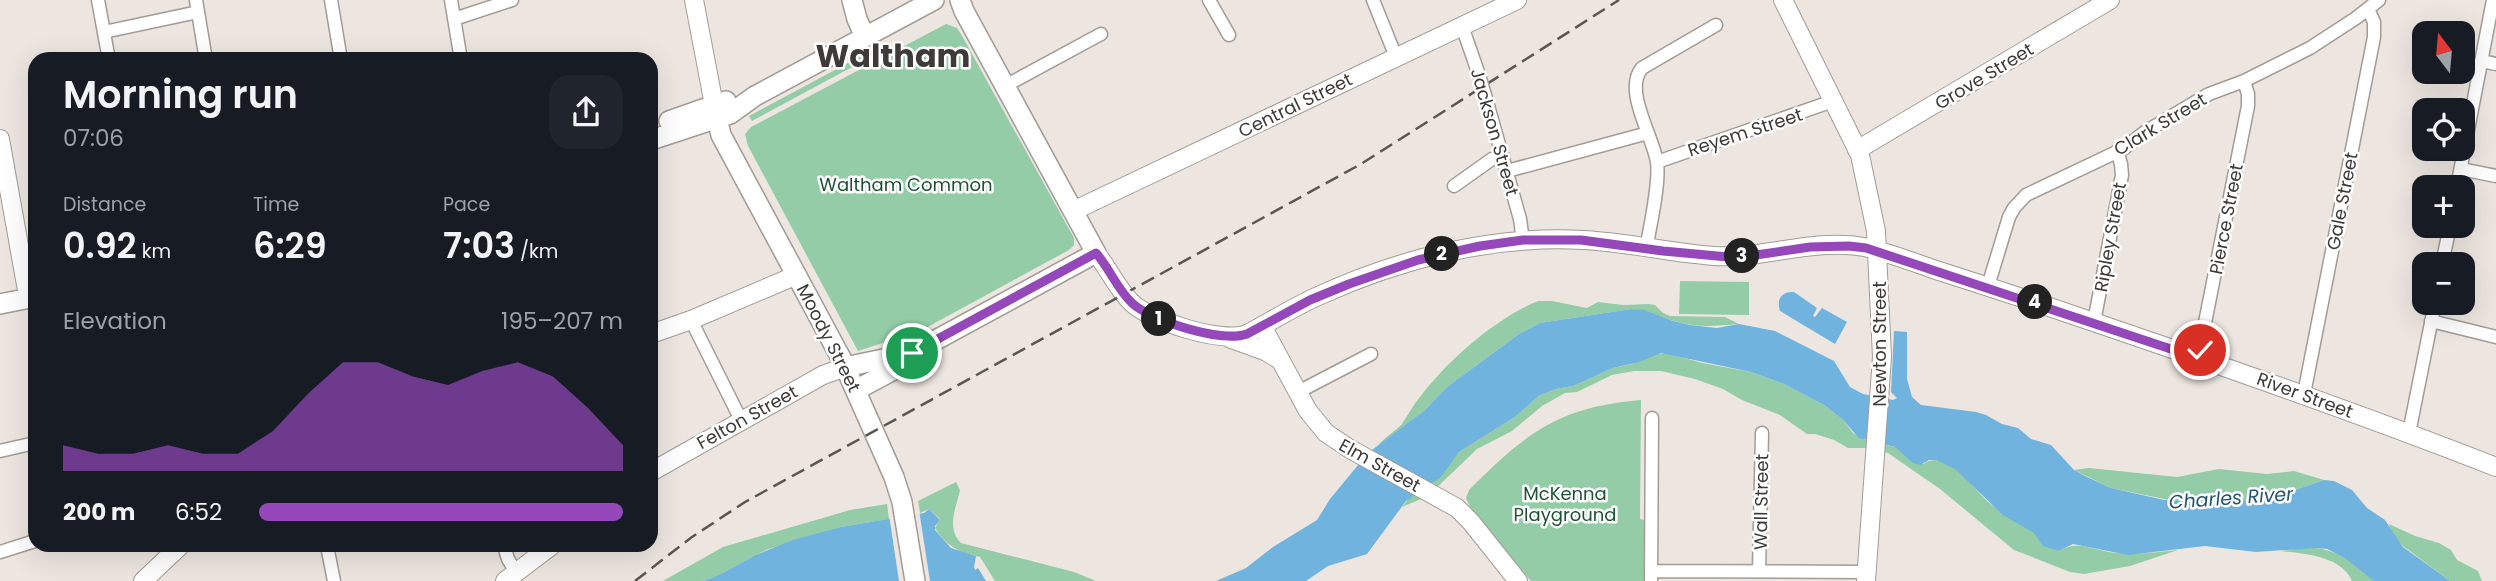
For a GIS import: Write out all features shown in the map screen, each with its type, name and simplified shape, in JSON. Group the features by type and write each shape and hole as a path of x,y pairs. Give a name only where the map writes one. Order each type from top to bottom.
{"main road":[{"path":"694,0 715,112"},
{"path":"852,0 865,37"},
{"path":"658,137 755,96 934,0"},
{"path":"960,0 1096,253 1124,294 1134,304 1158,318 1226,337 1265,351 1281,361"},
{"name":"Newton Street","path":"1783,0 1857,150 1866,178 1878,251 1882,347 1866,577"},
{"name":"Grove Street","path":"1857,150 2110,0"},
{"name":"Central Street","path":"1073,211 1513,1"},
{"path":"738,165 735,127 742,111 755,96"},
{"path":"658,125 715,112"},
{"name":"Moody Street","path":"715,112 721,135 845,367 894,477 904,512 915,581"},
{"path":"0,139 28,271"},
{"name":"River Street","path":"1262,326 1321,295 1401,265 1451,251 1523,240 1587,240 1728,257 1855,246 1988,286 2304,394 2496,467"},
{"path":"845,367 912,353 1096,253"},
{"path":"658,332 797,275"},
{"path":"0,304 28,296"},
{"path":"1226,337 1240,337 1262,326"},
{"name":"Elm Street","path":"1262,326 1298,392 1320,426 1334,440 1446,501 1468,518 1518,581"},
{"path":"856,390 899,367 912,353"},
{"name":"Felton Street","path":"658,468 822,375 845,367"},
{"path":"143,581 174,552"},
{"path":"511,577 543,552"}],"street":[{"path":"97,0 108,52"},
{"path":"331,0 340,52"},
{"path":"451,0 460,52"},
{"path":"454,19 512,0"},
{"path":"1209,0 1228,35"},
{"path":"1373,0 1396,57"},
{"name":"Clark Street","path":"1988,286 2009,217 2017,204 2039,187 2117,152 2209,94 2244,81 2310,48 2379,0"},
{"path":"2459,175 2493,0"},
{"path":"104,32 197,6 205,52"},
{"name":"Gale Street","path":"2304,394 2374,37 2374,22 2368,9"},
{"path":"1646,249 1657,162 1637,97 1637,75 1642,68 1716,25"},
{"name":"Jackson Street","path":"1462,26 1503,156 1523,240"},
{"path":"1005,86 1101,34"},
{"path":"2481,61 2496,64"},
{"name":"Pierce Street","path":"2198,358 2248,106 2248,90 2244,81"},
{"name":"Reyem Street","path":"1657,162 1833,101"},
{"path":"1507,171 1648,133"},
{"name":"Ripley Street","path":"2094,322 2122,176 2122,164 2117,152"},
{"path":"1454,186 1483,165 1503,156"},
{"path":"2460,169 2496,176"},
{"path":"2409,433 2432,315"},
{"path":"691,320 741,420"},
{"path":"2431,321 2496,337"},
{"path":"1298,392 1371,354"},
{"path":"1652,418 1651,576 1759,571 1866,577"},
{"name":"Wall Street","path":"1759,571 1762,433"},
{"path":"0,451 28,445"},
{"path":"0,552 28,543"},
{"path":"328,552 334,581"},
{"path":"506,552 511,577"}],"green space":[{"name":"Waltham Common","path":"946,24 957,28 961,34 1074,238 1074,245 922,330 858,351 748,146 745,134 751,127"},
{"path":"863,55 865,60 752,121 749,116"},
{"path":"1680,281 1749,282 1749,315 1679,314"},
{"path":"1538,301 1587,308 1598,302 1649,304 1655,305 1670,316 1725,317 1739,324 1690,325 1631,309 1540,323 1519,334 1447,387 1425,410 1378,446 1402,424 1431,383 1459,355 1506,318"},
{"path":"1667,353 1751,372 1784,384 1824,405 1842,419 1853,433 1867,441 1895,447 1923,464 1940,461 1949,464 1989,502 2058,551 2073,546 2124,554 2178,550 2130,566 2084,574 2070,572 2014,550 1940,489 1888,453 1868,448 1848,448 1834,440 1807,434 1780,415 1742,400 1723,389 1661,371 1634,371 1612,375 1577,392 1565,393 1542,406 1512,431 1477,449 1428,496 1402,507 1410,497 1432,483 1459,452 1515,417 1540,395 1573,386 1654,354"},
{"name":"McKenna Playground","path":"1641,400 1640,519 1644,520 1644,581 1531,581 1470,507 1466,498 1469,490 1508,453 1545,426 1587,409"},
{"path":"2089,468 2177,477 2219,469 2267,474 2294,471 2324,480 2255,500 2179,502 2111,488 2074,470"},
{"path":"956,482 960,490 953,524 956,537 961,543 1074,572 1096,581 995,581 980,557 960,551 944,540 935,528 940,519 929,509 920,513 918,501"},
{"path":"887,504 889,519 841,527 766,550 703,581 663,581 723,547 850,510"},
{"path":"2389,524 2451,550 2457,560 2478,571 2482,581 2450,581 2403,546 2392,534"},
{"path":"2306,547 2343,557 2360,567 2374,581 2352,581 2340,566 2331,561 2281,551"}],"water":[{"path":"1794,292 1817,308 1813,316 1822,308 1847,322 1835,344 1780,311 1781,297"},
{"path":"1631,309 1644,310 1690,325 1717,328 1739,324 1775,331 1834,361 1850,387 1863,394 1893,400 1897,398 1891,392 1894,331 1907,332 1907,379 1912,397 1921,405 1986,415 2002,424 2018,428 2031,439 2051,445 2074,470 2087,477 2111,488 2164,500 2255,500 2324,480 2334,481 2352,490 2367,508 2385,520 2403,547 2450,581 2374,581 2345,558 2327,549 2316,548 2256,552 2205,546 2128,555 2073,544 2058,551 2043,546 2034,533 2003,515 1955,469 1936,460 1920,465 1913,463 1895,447 1859,438 1842,419 1824,405 1784,384 1751,372 1661,353 1613,368 1573,386 1540,395 1515,417 1459,452 1441,477 1406,501 1367,554 1328,566 1306,581 1216,581 1246,568 1273,547 1317,520 1330,499 1368,453 1425,410 1447,387 1519,334 1540,323"},
{"path":"929,509 940,520 935,530 951,548 976,556 975,570 978,568 986,581 703,581 793,540 841,527 924,513"}],"pier":[{"path":"919,510 930,581 899,581 889,515"}],"railway":[{"path":"635,581 692,537 745,502 1361,164 1619,0"}],"district":[{"name":"Waltham","path":"893,55"}],"route":[{"path":"912,353 1096,253 1124,294 1145,312 1178,326 1234,338 1247,334 1321,295 1381,272 1451,251 1523,240 1595,241 1728,257 1810,247 1861,247 1988,286 2198,358 2200,350"}],"water label":[{"name":"Charles River","path":"2231,498"}]}
